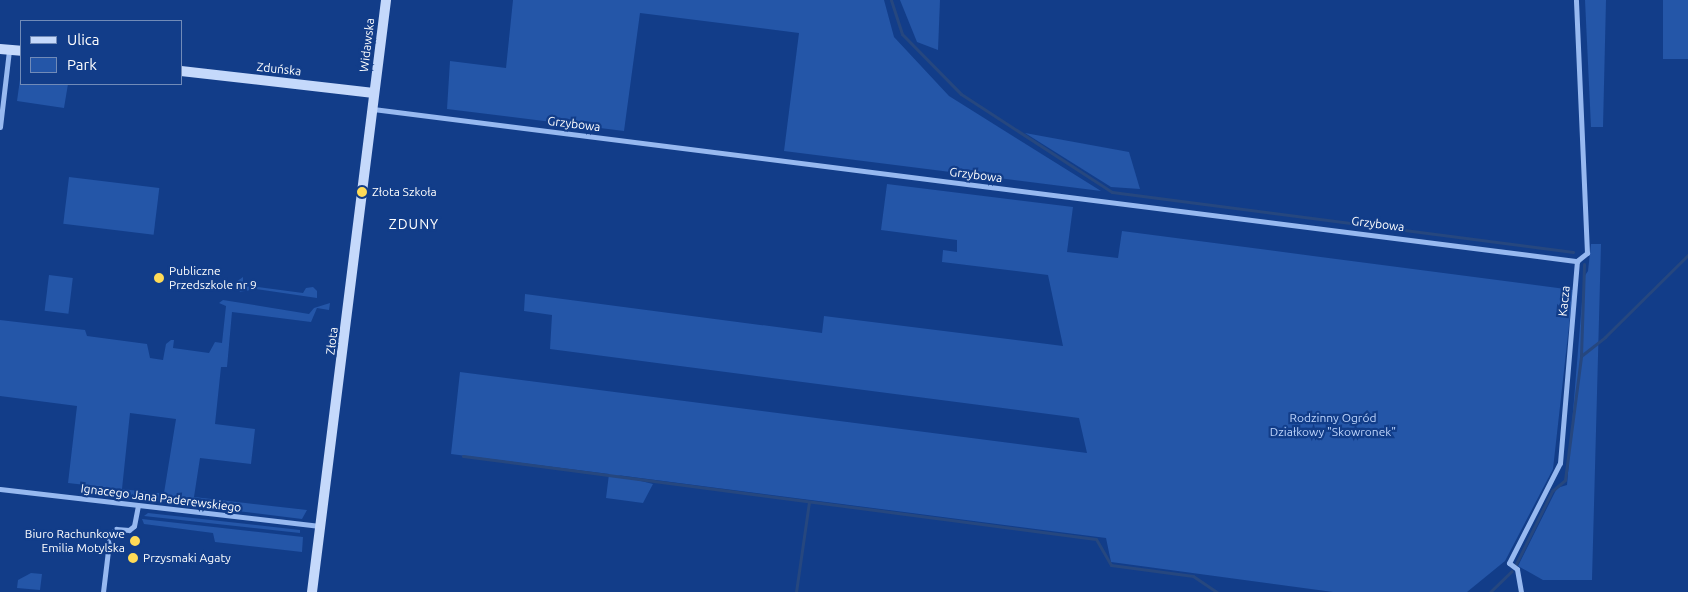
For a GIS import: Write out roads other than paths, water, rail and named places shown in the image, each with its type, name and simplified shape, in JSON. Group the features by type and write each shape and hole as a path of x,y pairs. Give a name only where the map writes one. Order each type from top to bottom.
{"street":[{"name":"Widawska","path":"374,93 386,0"},
{"name":"Kacza","path":"1521,592 1521,577 1517,569 1509,563 1560,463 1577,261 1587,253 1576,0"},
{"path":"0,127 4,49 20,52"},
{"name":"Zduńska","path":"182,71 374,93"},
{"name":"Złota","path":"312,592 374,93"},
{"name":"Grzybowa","path":"372,109 1577,261"},
{"name":"Ignacego Jana Paderewskiego","path":"0,489 320,526"},
{"path":"103,592 110,534 116,529 129,530 134,526 138,505"}],"waterway":[{"path":"891,0 902,34 961,94 1112,192 1573,252"},
{"path":"1516,564 1552,491 1565,480 1581,356 1605,337 1688,255"},
{"path":"1581,356 1584,264"},
{"path":"463,456 1096,539 1111,565 1193,576 1217,592"},
{"path":"796,592 809,502"},
{"path":"1490,592 1512,571"}],"place":[{"name":"Złota Szkoła","path":"362,192"},
{"name":"Publiczne Przedszkole nr 9","path":"159,278"},
{"name":"Biuro Rachunkowe Emilia Motylska","path":"135,541"},
{"name":"Przysmaki Agaty","path":"133,558"}],"district":[{"name":"ZDUNY","path":"414,224"}],"park label":[{"name":"Rodzinny Ogród Działkowy \"Skowronek\"","path":"1333,425"}]}
